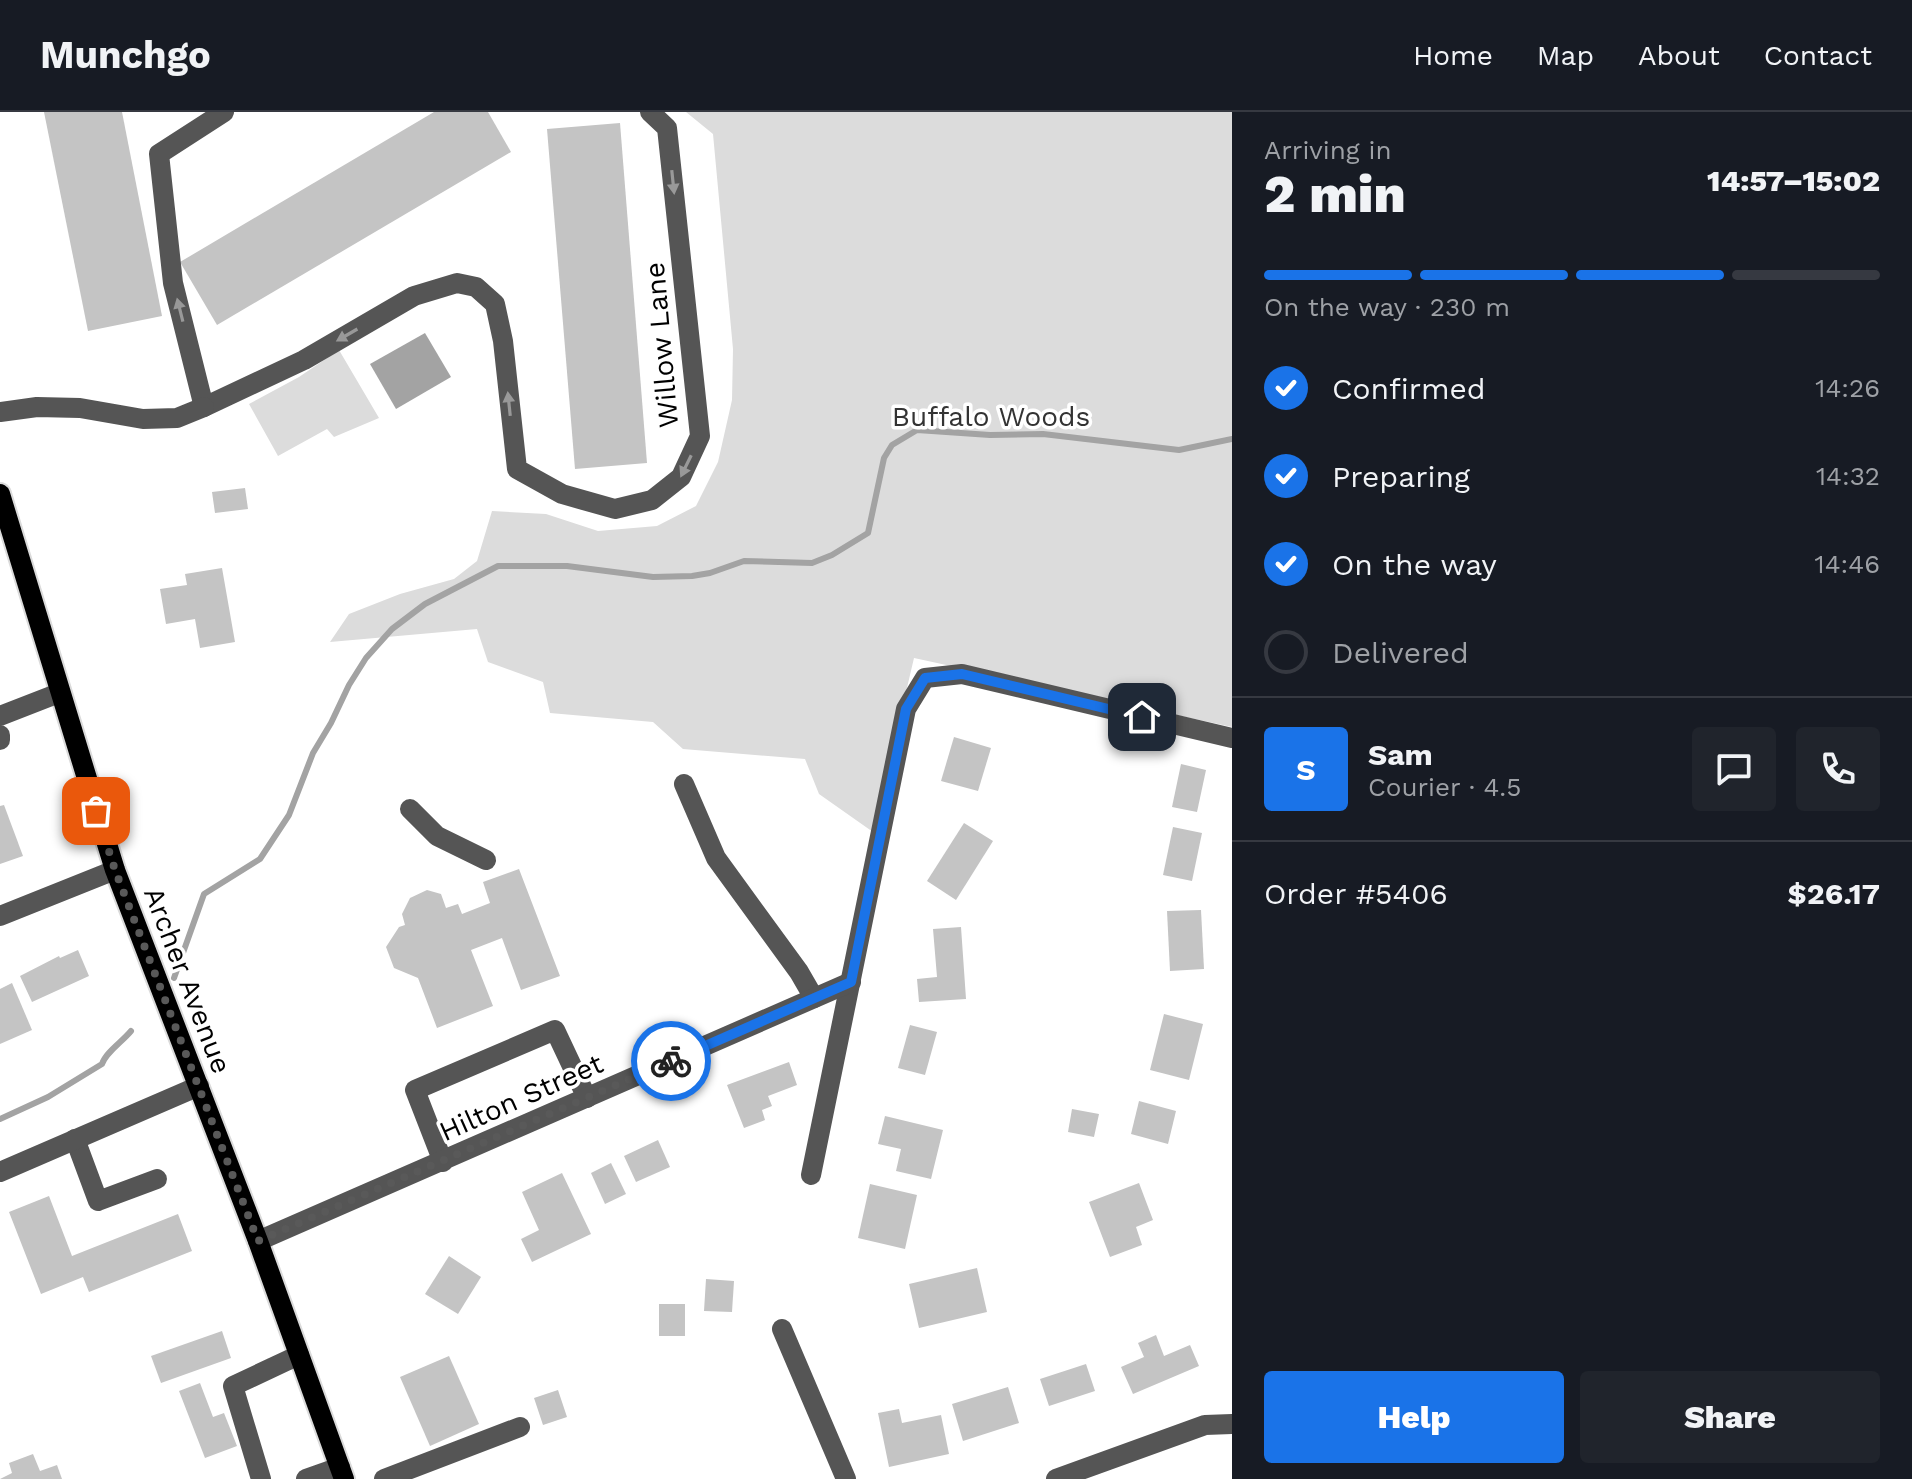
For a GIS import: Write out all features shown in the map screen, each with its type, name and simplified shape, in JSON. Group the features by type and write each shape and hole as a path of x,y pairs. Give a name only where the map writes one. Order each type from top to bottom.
{"main road":[{"name":"Archer Avenue","path":"0,494 115,870 258,1241 342,1473"}],"street":[{"path":"204,407 173,283 159,154 224,112"},
{"name":"Willow Lane","path":"0,412 37,407 80,408 143,419 177,418 304,360 414,296 457,283 476,287 495,304 503,341 517,469 562,494 615,509 652,500 681,477 700,436 667,128 650,112"},
{"path":"811,1175 906,709 925,678 962,674 1232,738"},
{"path":"0,716 59,693"},
{"path":"684,784 716,858 799,972 814,998"},
{"path":"410,809 437,836 486,860"},
{"path":"0,916 115,870"},
{"name":"Hilton Street","path":"258,1241 851,982"},
{"path":"443,1162 415,1090 555,1030 587,1098"},
{"path":"0,1172 199,1086"},
{"path":"75,1139 98,1201 157,1179"},
{"path":"782,1329 846,1479"},
{"path":"261,1479 233,1386 299,1355"},
{"path":"1056,1479 1205,1425 1232,1424"},
{"path":"384,1479 520,1427"},
{"path":"306,1479 342,1473"}],"green space":[{"name":"Buffalo Woods","path":"686,112 1232,112 1232,727 914,658 873,832 819,794 805,759 683,749 653,722 550,713 543,682 488,662 477,629 330,642 349,614 400,594 454,579 477,561 492,511 546,514 598,531 657,526 696,506 718,462 732,400 733,349 713,134"},
{"path":"339,350 379,418 334,437 327,429 278,456 249,404 299,377"}],"shaded area":[{"path":"425,333 451,377 396,409 370,364"}],"building":[{"path":"44,112 122,112 162,316 88,331"},
{"path":"434,112 488,112 511,152 217,325 180,262"},
{"path":"620,123 647,463 575,469 547,129"},
{"path":"245,488 248,509 215,513 212,492"},
{"path":"222,568 235,642 200,648 195,619 166,624 160,589 187,585 185,574"},
{"path":"954,737 991,748 978,791 941,781"},
{"path":"1181,764 1206,770 1197,812 1172,807"},
{"path":"4,805 23,856 0,864 0,806"},
{"path":"964,823 993,841 956,900 927,881"},
{"path":"1173,827 1202,833 1192,881 1163,875"},
{"path":"519,869 560,976 521,990 502,938 471,950 493,1006 437,1028 418,978 394,968 386,947 399,927 405,925 402,914 410,898 427,890 441,894 446,908 458,904 462,914 490,903 483,882"},
{"path":"1201,910 1204,969 1170,971 1167,911"},
{"path":"961,927 966,999 919,1002 917,979 937,977 933,929"},
{"path":"78,950 89,976 32,1002 20,976"},
{"path":"12,983 32,1030 0,1044 0,989"},
{"path":"1164,1014 1203,1024 1189,1080 1150,1070"},
{"path":"910,1025 937,1032 925,1075 898,1068"},
{"path":"789,1062 797,1085 768,1096 772,1106 762,1110 765,1120 744,1128 727,1085"},
{"path":"1139,1101 1176,1111 1168,1144 1131,1134"},
{"path":"1072,1109 1099,1114 1094,1137 1068,1132"},
{"path":"885,1116 943,1130 931,1179 896,1171 901,1149 878,1144"},
{"path":"658,1140 670,1167 636,1182 624,1156"},
{"path":"611,1163 626,1194 605,1204 591,1173"},
{"path":"562,1173 591,1234 532,1262 521,1239 539,1230 522,1192"},
{"path":"1139,1183 1153,1220 1136,1227 1142,1245 1110,1257 1089,1202"},
{"path":"870,1184 917,1195 905,1249 858,1238"},
{"path":"49,1196 72,1256 178,1214 192,1251 89,1292 83,1277 41,1294 9,1212"},
{"path":"449,1256 481,1277 458,1314 425,1294"},
{"path":"977,1268 987,1312 919,1328 909,1284"},
{"path":"706,1279 734,1281 732,1312 704,1311"},
{"path":"659,1304 685,1304 685,1336 659,1336"},
{"path":"222,1331 231,1358 161,1383 151,1356"},
{"path":"1156,1335 1164,1356 1190,1345 1199,1366 1133,1394 1121,1367 1144,1357 1138,1343"},
{"path":"449,1356 479,1424 430,1446 400,1377"},
{"path":"1086,1364 1095,1391 1049,1406 1040,1379"},
{"path":"200,1383 213,1417 224,1413 237,1446 205,1458 179,1391"},
{"path":"1008,1387 1019,1423 963,1441 952,1404"},
{"path":"558,1390 567,1417 543,1425 534,1398"},
{"path":"899,1409 902,1423 941,1415 949,1454 889,1467 878,1413"},
{"path":"33,1454 40,1471 57,1465 62,1479 0,1479 12,1473 9,1463"}],"waterway":[{"path":"174,978 204,894 260,859 289,815 313,753 366,658 392,629 425,604 498,566 567,566 653,577 710,573 744,561 812,563 868,533 884,458 892,445 917,430 990,435 1043,434 1179,450 1232,439"},
{"path":"0,1119 48,1097 102,1064 131,1031"}],"way so far":[{"path":"96,811 115,870 258,1241 671,1061"}],"route":[{"path":"671,1061 851,982 906,709 925,678 962,674 1142,717"}]}
